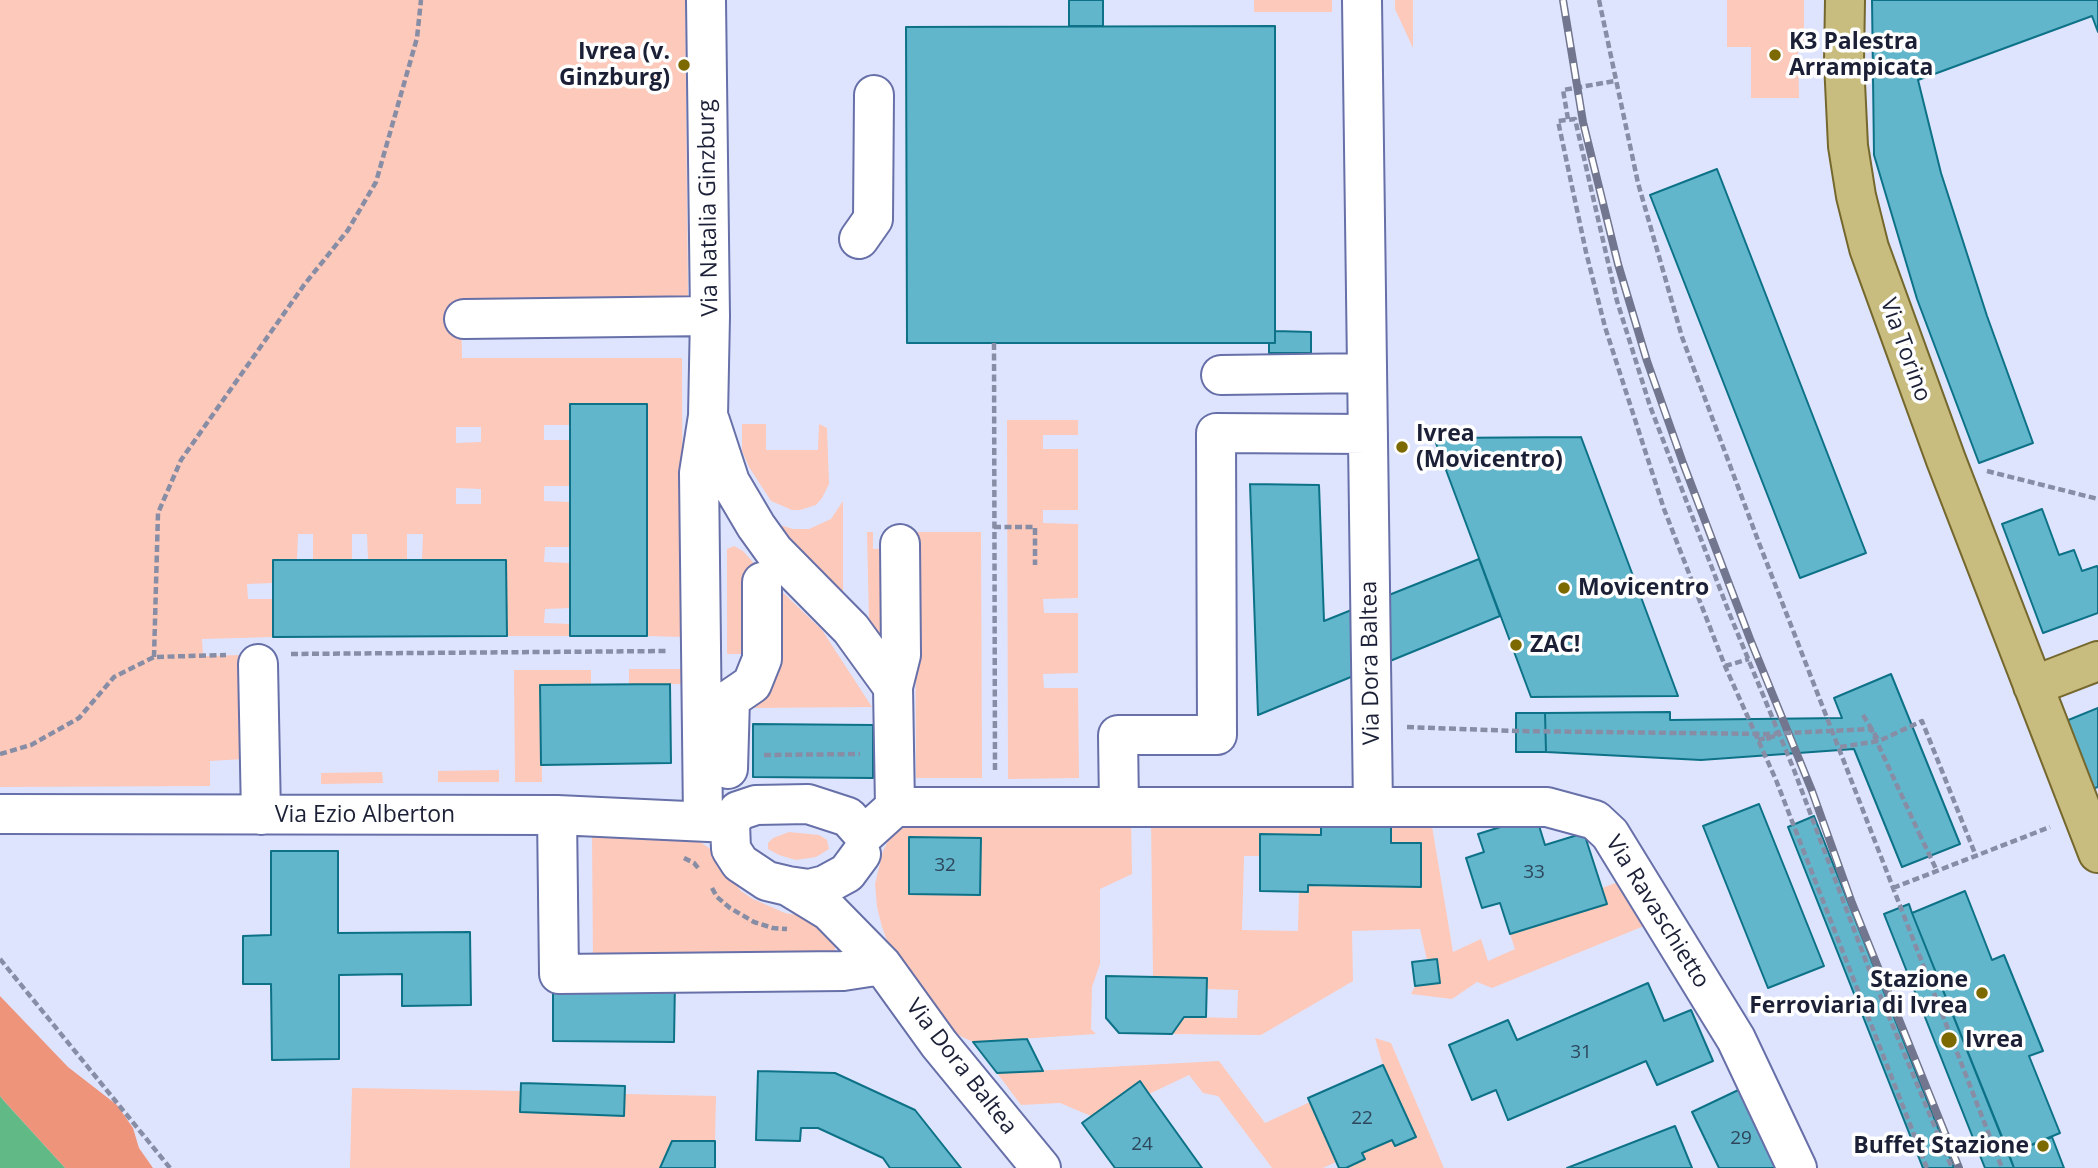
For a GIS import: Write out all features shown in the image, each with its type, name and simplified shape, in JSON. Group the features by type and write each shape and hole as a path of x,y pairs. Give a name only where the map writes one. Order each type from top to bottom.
{"main road":[{"name":"Via Torino","path":"1845,0 1847,132 1856,195 1869,248 1945,460 2098,853"},
{"path":"2032,686 2098,661"}],"street":[{"name":"Via Natalia Ginzburg","path":"706,0 710,316 708,416 699,473 724,818"},
{"name":"Via Dora Baltea","path":"1362,0 1373,807"},
{"path":"859,239 873,219 874,95"},
{"path":"464,318 710,316"},
{"path":"1222,375 1368,403"},
{"path":"1119,807 1118,735 1227,735 1216,433 1368,403"},
{"name":"Via Natalia Ginzburg","path":"708,416 730,482 756,526 774,551 851,629 893,687"},
{"path":"762,582 762,659 752,684 730,699 727,755 729,789 727,788 724,818 731,849 740,863 767,881 809,889 825,885 847,873 862,845 894,807 893,687 901,655 900,544"},
{"path":"256,658 261,815"},
{"path":"724,818 756,805 808,804 848,817 862,845"},
{"path":"894,807 1373,807"},
{"name":"Via Ravaschietto","path":"1373,807 1547,807 1595,820 1610,834 1736,1039 1797,1168"},
{"name":"Via Ezio Alberton","path":"0,814 724,818"},
{"path":"557,816 559,974 843,971 882,965"},
{"name":"Via Dora Baltea","path":"862,845 857,895 863,927 882,965"},
{"name":"Via Dora Baltea","path":"788,886 829,911 882,965 939,1044 1041,1168"}],"path":[{"path":"154,657 158,513 181,460 304,285 348,230 376,182 417,37 421,0"},
{"path":"1599,0 1638,183 1682,337 2002,1168"},
{"path":"1568,119 1563,90 1615,81"},
{"path":"1927,1168 1776,780 1725,666 1664,509 1605,327 1558,121 1575,119 1617,301 1650,406 1867,964 1952,1168"},
{"path":"994,343 995,807"},
{"path":"1945,460 2098,499"},
{"path":"994,527 1035,527 1035,565"},
{"path":"0,754 31,745 79,718 114,677 154,657 256,658 677,651"},
{"path":"1725,666 1749,659"},
{"path":"1879,741 1863,715 1937,871"},
{"path":"1840,747 1879,741 1922,721 1976,856"},
{"path":"1372,725 1769,738 1779,735"},
{"path":"1758,740 1871,729"},
{"path":"1893,888 2083,814"},
{"path":"0,959 170,1168"}],"shaded area":[{"path":"0,0 685,0 688,297 461,309 462,358 682,358 683,637 647,636 647,404 570,404 570,425 544,425 544,440 570,440 570,486 544,486 544,501 570,502 570,547 545,547 544,562 570,563 570,608 545,609 544,623 570,624 570,636 507,636 506,560 422,560 423,534 407,534 407,560 368,560 367,534 352,534 352,560 313,560 313,534 298,534 297,560 273,560 273,583 247,584 248,599 273,599 273,637 202,639 203,656 241,655 244,759 210,761 210,786 0,787","holes":["456,427 481,427 481,442 456,443","456,488 481,489 481,504 456,504"]},
{"path":"1254,0 1332,0 1332,12 1254,12"},
{"path":"1395,0 1413,0 1413,48 1395,9"},
{"name":"K3 Palestra Arrampicata","path":"1727,0 1804,0 1804,47 1798,48 1799,98 1751,98 1751,47 1727,47"},
{"path":"1007,420 1078,420 1078,435 1043,435 1043,449 1078,449 1078,510 1043,510 1043,523 1078,524 1078,598 1043,599 1044,613 1078,613 1078,673 1043,674 1044,688 1078,688 1079,778 1008,779"},
{"path":"742,424 766,424 766,450 818,450 819,424 827,428 829,484 816,505 792,510 771,501 742,451"},
{"path":"843,501 841,602 763,520 793,529 809,529 831,519"},
{"path":"867,532 873,532 873,549 887,548 888,652 869,622"},
{"path":"915,532 981,532 982,778 916,778"},
{"path":"734,546 743,551 767,578 748,654 727,654 727,549"},
{"path":"774,584 822,630 872,707 748,708"},
{"path":"629,669 686,669 686,684 629,684"},
{"path":"514,670 591,670 591,685 540,686 542,782 515,782"},
{"path":"499,770 499,782 438,782 438,771"},
{"path":"382,772 383,783 321,784 321,773"},
{"path":"1391,813 1430,814 1453,952 1481,939 1488,961 1515,949 1510,934 1606,904 1602,888 1624,880 1644,926 1492,988 1477,982 1452,999 1411,994 1415,986 1440,983 1436,959 1427,960 1420,929 1352,931 1353,981 1261,1035 1172,1034 1184,1017 1237,1018 1238,990 1206,989 1206,978 1153,977 1151,819 1322,816 1321,835 1260,856 1244,856 1242,930 1298,931 1299,892 1308,892 1308,885 1420,887 1421,843 1391,843"},
{"path":"1131,819 1132,874 1100,889 1100,964 1092,987 1091,1029 1096,1034 973,1042 952,1032 892,954 882,927 875,884 883,851 891,835 900,826"},
{"path":"789,832 819,835 827,840 829,849 816,857 796,860 768,849 768,843 773,838"},
{"path":"592,833 695,838 716,853 741,891 785,913 808,917 835,937 835,953 593,966"},
{"path":"0,996 68,1067 117,1105 133,1128 139,1148 153,1168 65,1168 4,1101 0,1096"},
{"path":"1375,1038 1391,1043 1444,1168 1346,1168 1365,1159 1362,1153 1392,1140 1395,1146 1415,1137 1383,1065"},
{"path":"1219,1061 1265,1123 1310,1102 1336,1162 1323,1168 1272,1168 1218,1096 1203,1093 1189,1075 1149,1094 1140,1082 1091,1116 1060,1103 1021,1105 997,1073"},
{"path":"352,1088 521,1091 624,1116 625,1094 716,1096 715,1141 673,1141 660,1168 350,1168"},
{"path":"0,1096 4,1101 65,1168 0,1168"}],"building":[{"path":"1069,0 1103,0 1103,26 1069,26"},
{"path":"1872,0 2098,0 2098,32 2092,16 1918,80 1941,173 1987,316 2033,443 1979,463 1917,299 1874,155"},
{"path":"1275,26 1275,343 907,343 906,27"},
{"path":"1717,169 1866,553 1800,578 1650,195"},
{"path":"1275,331 1311,332 1311,353 1269,353 1269,343 1275,343"},
{"path":"570,404 647,404 647,636 570,636"},
{"name":"Movicentro","path":"1581,437 1678,696 1531,697 1434,438"},
{"path":"1250,484 1319,485 1324,621 1479,559 1500,616 1258,715"},
{"path":"2042,509 2059,555 2074,550 2082,571 2097,566 2098,568 2098,613 2043,633 2002,524"},
{"path":"273,560 506,560 507,636 273,637"},
{"path":"1891,674 1960,844 1902,867 1854,749 1701,760 1546,752 1545,713 1670,712 1670,720 1842,718 1834,698"},
{"path":"670,684 671,763 541,765 540,685"},
{"path":"2098,708 2098,787 2087,791 2061,723"},
{"path":"1516,713 1545,713 1546,752 1516,752"},
{"path":"753,724 873,725 873,778 753,777"},
{"path":"1759,804 1824,966 1768,988 1703,826"},
{"path":"1536,816 1545,845 1584,833 1607,904 1510,934 1500,903 1482,908 1466,858 1484,852 1478,834"},
{"path":"1814,816 1954,1168 1923,1168 1788,827"},
{"path":"1321,820 1391,821 1391,843 1421,843 1421,887 1308,885 1308,892 1260,891 1260,834 1321,835"},
{"path":"909,837 981,838 980,895 909,894"},
{"path":"271,851 338,851 338,933 470,932 471,1005 402,1006 402,974 339,975 339,1059 272,1060 271,984 243,984 243,936 271,935"},
{"name":"Stazione Ferroviaria di Ivrea","path":"1965,891 1992,960 2004,955 2043,1051 2029,1056 2060,1133 2009,1154 1912,913"},
{"path":"1909,904 2014,1168 1985,1168 1884,914"},
{"path":"1437,959 1440,983 1415,986 1412,962"},
{"path":"1106,976 1207,978 1206,1017 1184,1017 1172,1034 1119,1033 1106,1018"},
{"path":"553,979 675,980 674,1042 553,1041"},
{"path":"1648,983 1664,1021 1691,1010 1713,1061 1657,1085 1646,1061 1508,1120 1496,1090 1472,1100 1449,1045 1508,1020 1517,1040"},
{"path":"1027,1039 1043,1071 997,1073 973,1042"},
{"path":"1383,1065 1416,1137 1395,1146 1392,1140 1362,1153 1365,1159 1346,1168 1339,1168 1308,1098"},
{"path":"758,1071 835,1073 915,1110 961,1168 890,1168 883,1158 818,1128 801,1128 800,1141 756,1140"},
{"path":"1140,1081 1202,1168 1115,1168 1082,1123"},
{"path":"521,1083 625,1086 624,1116 520,1112"},
{"path":"1751,1084 1785,1168 1719,1168 1692,1112"},
{"path":"1675,1126 1692,1168 1567,1168"},
{"name":"Buffet Stazione","path":"2052,1137 2064,1168 2014,1168 2009,1154"},
{"path":"672,1141 715,1141 715,1168 660,1168"}],"railway":[{"path":"1563,0 1583,122 1618,264 1647,361 1683,463 1812,791 1852,903 1959,1168"}],"place":[{"name":"K3 Palestra Arrampicata","path":"1775,55"},
{"name":"Ivrea (v. Ginzburg)","path":"684,65"},
{"name":"Ivrea (Movicentro)","path":"1402,447"},
{"name":"Movicentro","path":"1564,588"},
{"name":"ZAC!","path":"1516,645"},
{"name":"Stazione Ferroviaria di Ivrea","path":"1982,993"},
{"name":"Ivrea","path":"1949,1040"},
{"name":"Buffet Stazione","path":"2043,1146"}]}
